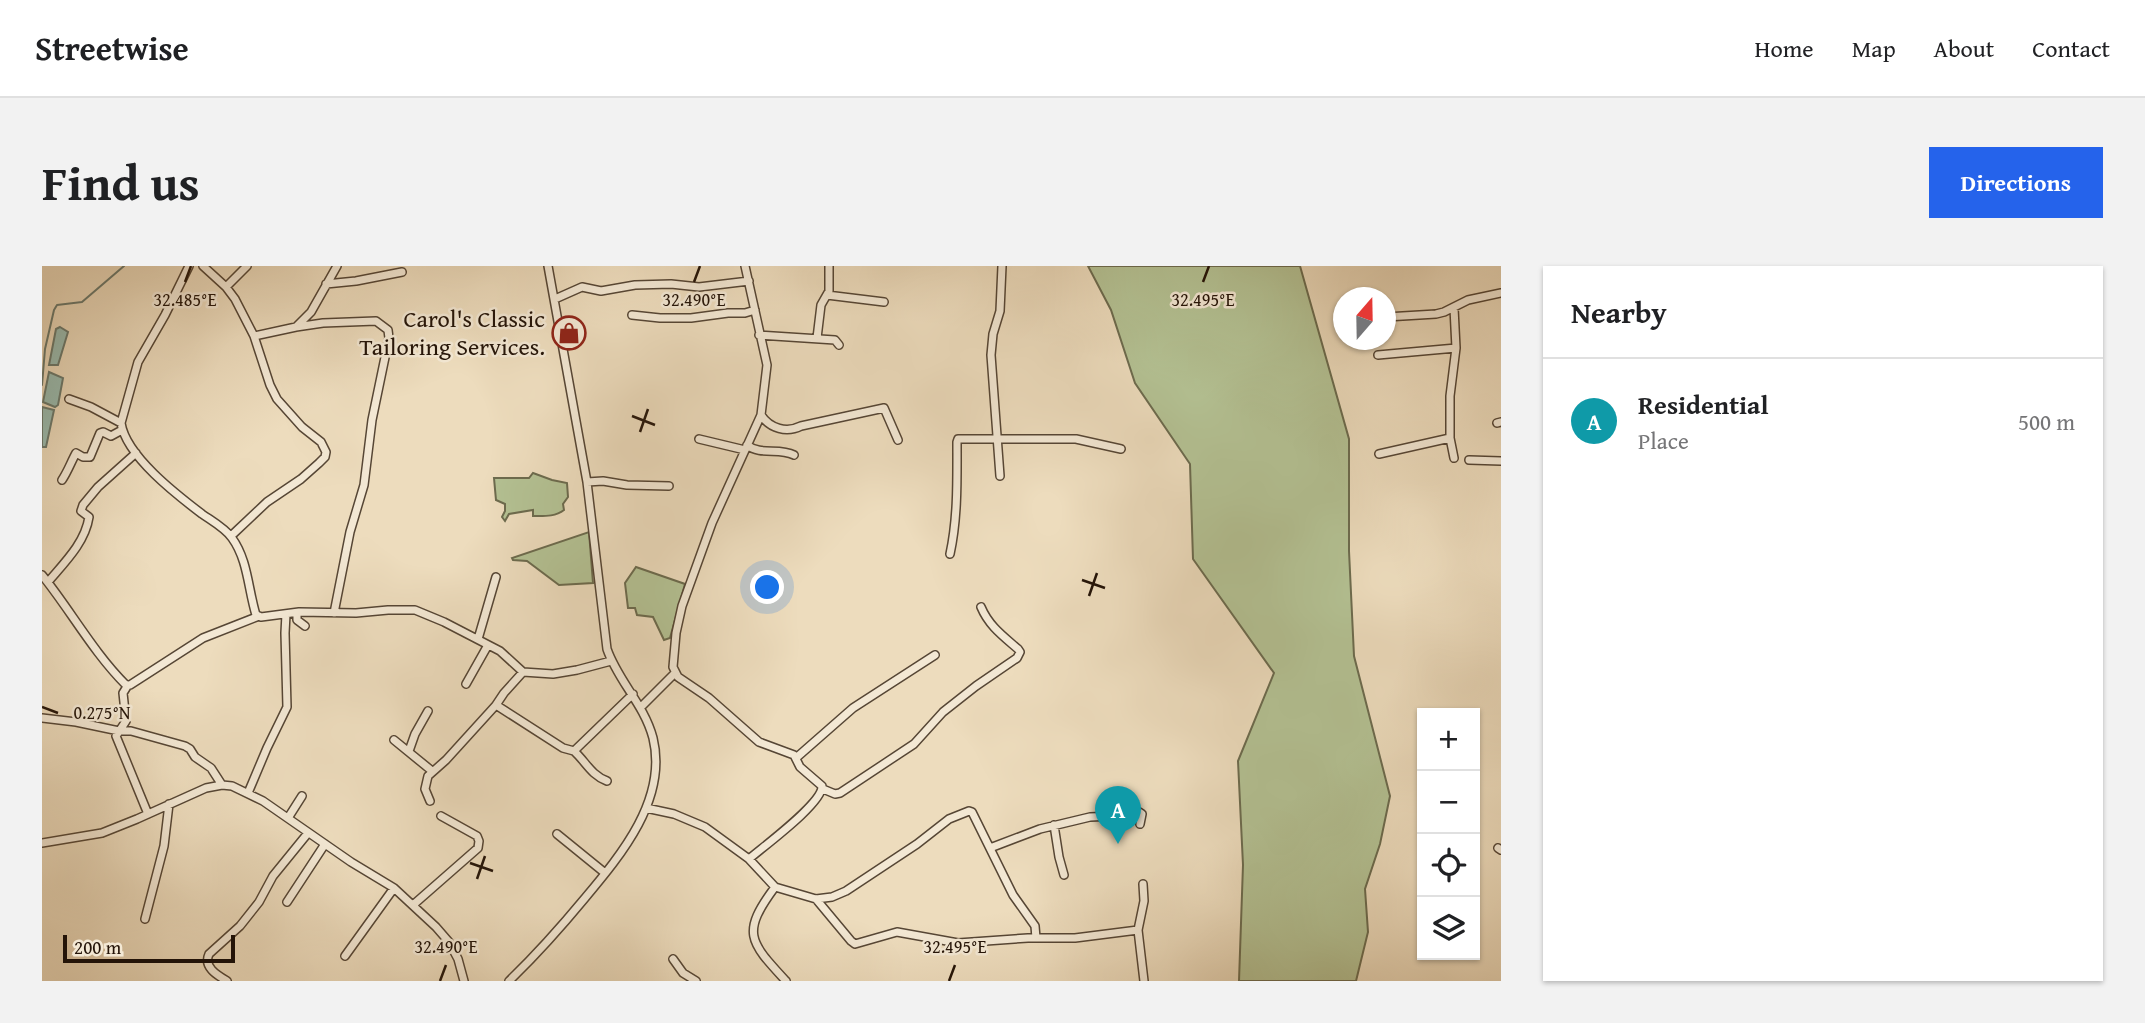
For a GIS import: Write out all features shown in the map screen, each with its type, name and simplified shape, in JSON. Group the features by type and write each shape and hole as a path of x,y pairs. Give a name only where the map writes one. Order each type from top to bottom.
{"street":[{"path":"62,480 76,453 90,457 100,433 111,436 122,427 138,362 189,266"},
{"path":"203,266 235,299 254,336 277,399 302,427 321,442 326,453 319,463 267,502 231,536"},
{"path":"226,287 247,266"},
{"path":"296,327 311,312 337,266"},
{"path":"509,981 561,927 631,838 651,793 655,757 652,735 641,706 611,661 604,631 587,482 548,266"},
{"path":"745,266 767,365 761,415 712,523 682,607 673,664 675,673 760,742 786,751 796,758 800,767 823,789 835,794 840,793 914,744 943,712 1017,658 1020,652 1018,649 998,633 981,607"},
{"path":"817,338 822,303 827,295 829,266"},
{"path":"1000,477 991,355 993,334 1000,311 1002,266"},
{"path":"327,284 402,272"},
{"path":"555,299 582,287 600,291 635,285 671,284 699,287 749,281"},
{"path":"1396,316 1436,314 1468,300 1500,293 1501,302"},
{"path":"827,295 884,302"},
{"path":"1454,308 1456,348 1450,396 1450,438 1454,458"},
{"path":"632,314 691,318 755,310"},
{"path":"254,336 323,323 376,321 388,330 389,338 372,420 364,485 350,532 334,613"},
{"path":"759,335 835,340 839,345"},
{"path":"1378,355 1456,348"},
{"path":"69,399 91,407 122,427 136,453 165,485 231,536 248,576 254,608 259,616"},
{"path":"761,415 765,422 781,430 792,431 802,426 884,408 898,440"},
{"path":"950,554 957,442 961,438 1076,439 1121,449"},
{"path":"1379,454 1450,438"},
{"path":"699,439 794,455"},
{"path":"128,685 99,655 45,579 74,551 88,525 89,517 81,511 83,505 98,487 136,453"},
{"path":"1469,460 1501,461"},
{"path":"587,482 669,486"},
{"path":"478,639 496,577"},
{"path":"148,814 116,736 126,722 123,697 128,685 202,638 259,616 415,610 478,639 511,659 523,671 553,674 611,661"},
{"path":"297,613 297,620 305,626"},
{"path":"248,793 287,707 286,614"},
{"path":"466,684 488,645"},
{"path":"796,758 853,708 935,655"},
{"path":"430,801 425,782 432,771 446,760 523,671"},
{"path":"641,706 675,673"},
{"path":"574,751 633,694"},
{"path":"496,705 563,748 574,751 590,771 607,780"},
{"path":"409,751 428,711"},
{"path":"42,718 131,731 185,746 211,768 222,785"},
{"path":"394,740 432,771"},
{"path":"42,843 102,833 206,788 232,786 288,818 394,888 449,942 458,958 464,981"},
{"path":"749,859 801,816 823,789"},
{"path":"288,818 302,796"},
{"path":"145,919 164,846 169,804"},
{"path":"646,808 674,814 705,827 749,859 775,887 816,899 832,897 846,891 917,844 949,819 965,811 972,813 1013,895 1033,922 1036,938"},
{"path":"990,848 1054,825 1090,817 1139,812 1142,814 1140,824"},
{"path":"413,905 478,848 477,836 441,816"},
{"path":"1054,825 1064,875"},
{"path":"227,981 208,964 209,954 240,926 259,902 273,876 308,833"},
{"path":"558,834 605,873"},
{"path":"287,902 325,844"},
{"path":"1143,884 1144,901 1138,930 1144,981"},
{"path":"775,887 752,928 757,946 786,981"},
{"path":"345,956 394,888"},
{"path":"816,899 850,942 855,944 897,932 958,943 1074,938 1138,930"},
{"path":"673,959 683,973 696,981"}],"green space":[{"path":"1088,266 1300,266 1349,439 1349,551 1354,656 1390,796 1380,844 1365,889 1368,932 1356,981 1239,981 1243,865 1238,761 1274,673 1193,559 1190,464 1135,383 1111,310"},
{"path":"533,473 567,483 568,497 563,504 564,510 545,516 533,516 533,510 509,514 505,521 502,517 505,504 496,500 494,478 529,478"},
{"path":"589,532 593,583 559,585 527,561 512,558"},
{"path":"636,567 685,584 670,638 664,640 653,617 637,615 635,608 628,608 625,583"}],"water":[{"path":"60,327 68,332 58,365 49,365 56,329"},
{"path":"49,372 63,378 58,405 55,407 43,402"},
{"path":"42,407 54,410 46,447 42,447"}],"waterway":[{"path":"42,385 45,349 57,305 82,302 124,266"}],"place":[{"name":"Carol's Classic Tailoring Services.","path":"569,333"},
{"name":"Residential","path":"1118,844"}]}
